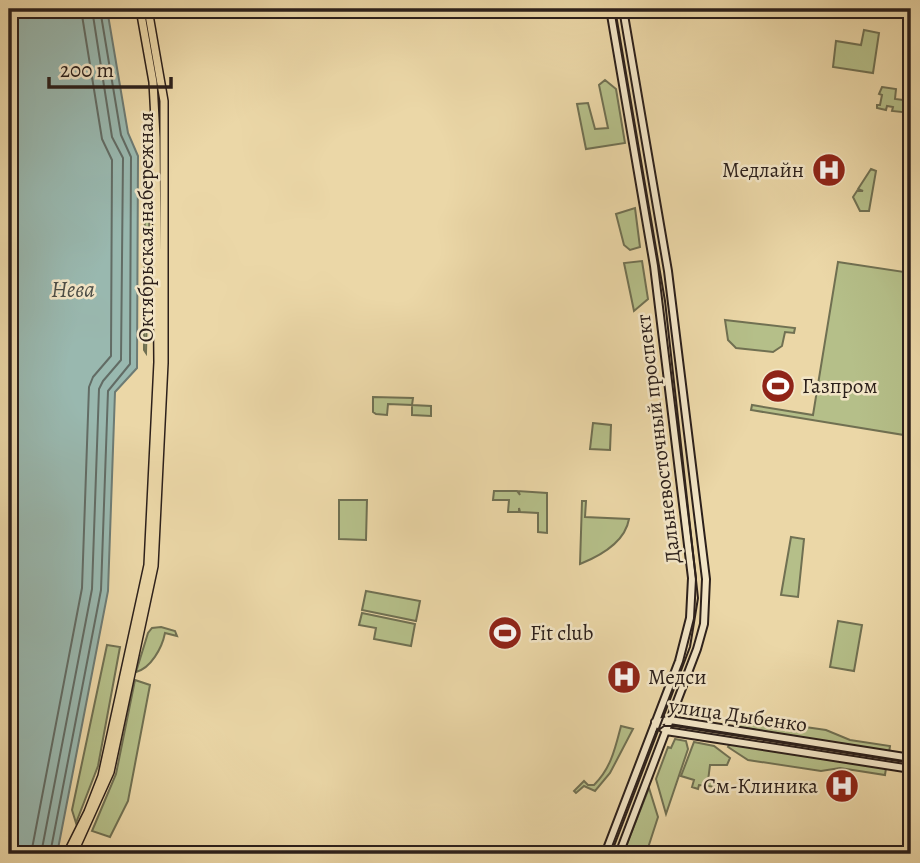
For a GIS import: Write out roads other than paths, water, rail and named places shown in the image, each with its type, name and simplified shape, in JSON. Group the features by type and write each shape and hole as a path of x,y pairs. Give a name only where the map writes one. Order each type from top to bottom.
{"main road":[{"name":"Октябрьская набережная","path":"140,9 155,94 161,362"},
{"name":"Октябрьская набережная","path":"148,9 164,100 161,362"},
{"name":"Дальневосточный проспект","path":"604,854 687,634 692,597 692,578 654,266 610,9"},
{"name":"Дальневосточный проспект","path":"619,854 698,649 704,624 706,579 668,271 623,9"},
{"path":"74,854 110,772 151,565 161,362"},
{"path":"67,854 102,776 151,565"},
{"name":"улица Дыбенко","path":"655,722 670,720 911,758"},
{"name":"улица Дыбенко","path":"655,722 666,732 911,769"}],"water":[{"name":"Нева","path":"9,9 107,9 128,133 138,156 137,368 115,392 108,591 57,854 9,854"}],"tram line":[{"path":"611,854 690,647 698,598 665,301 615,9"},
{"path":"656,732 664,726 674,726 911,763"}],"place":[{"name":"Медлайн","path":"829,170"},
{"name":"Газпром","path":"778,386"},
{"name":"Fit club","path":"505,633"},
{"name":"Медси","path":"624,677"},
{"name":"См-Клиника","path":"842,786"}]}
